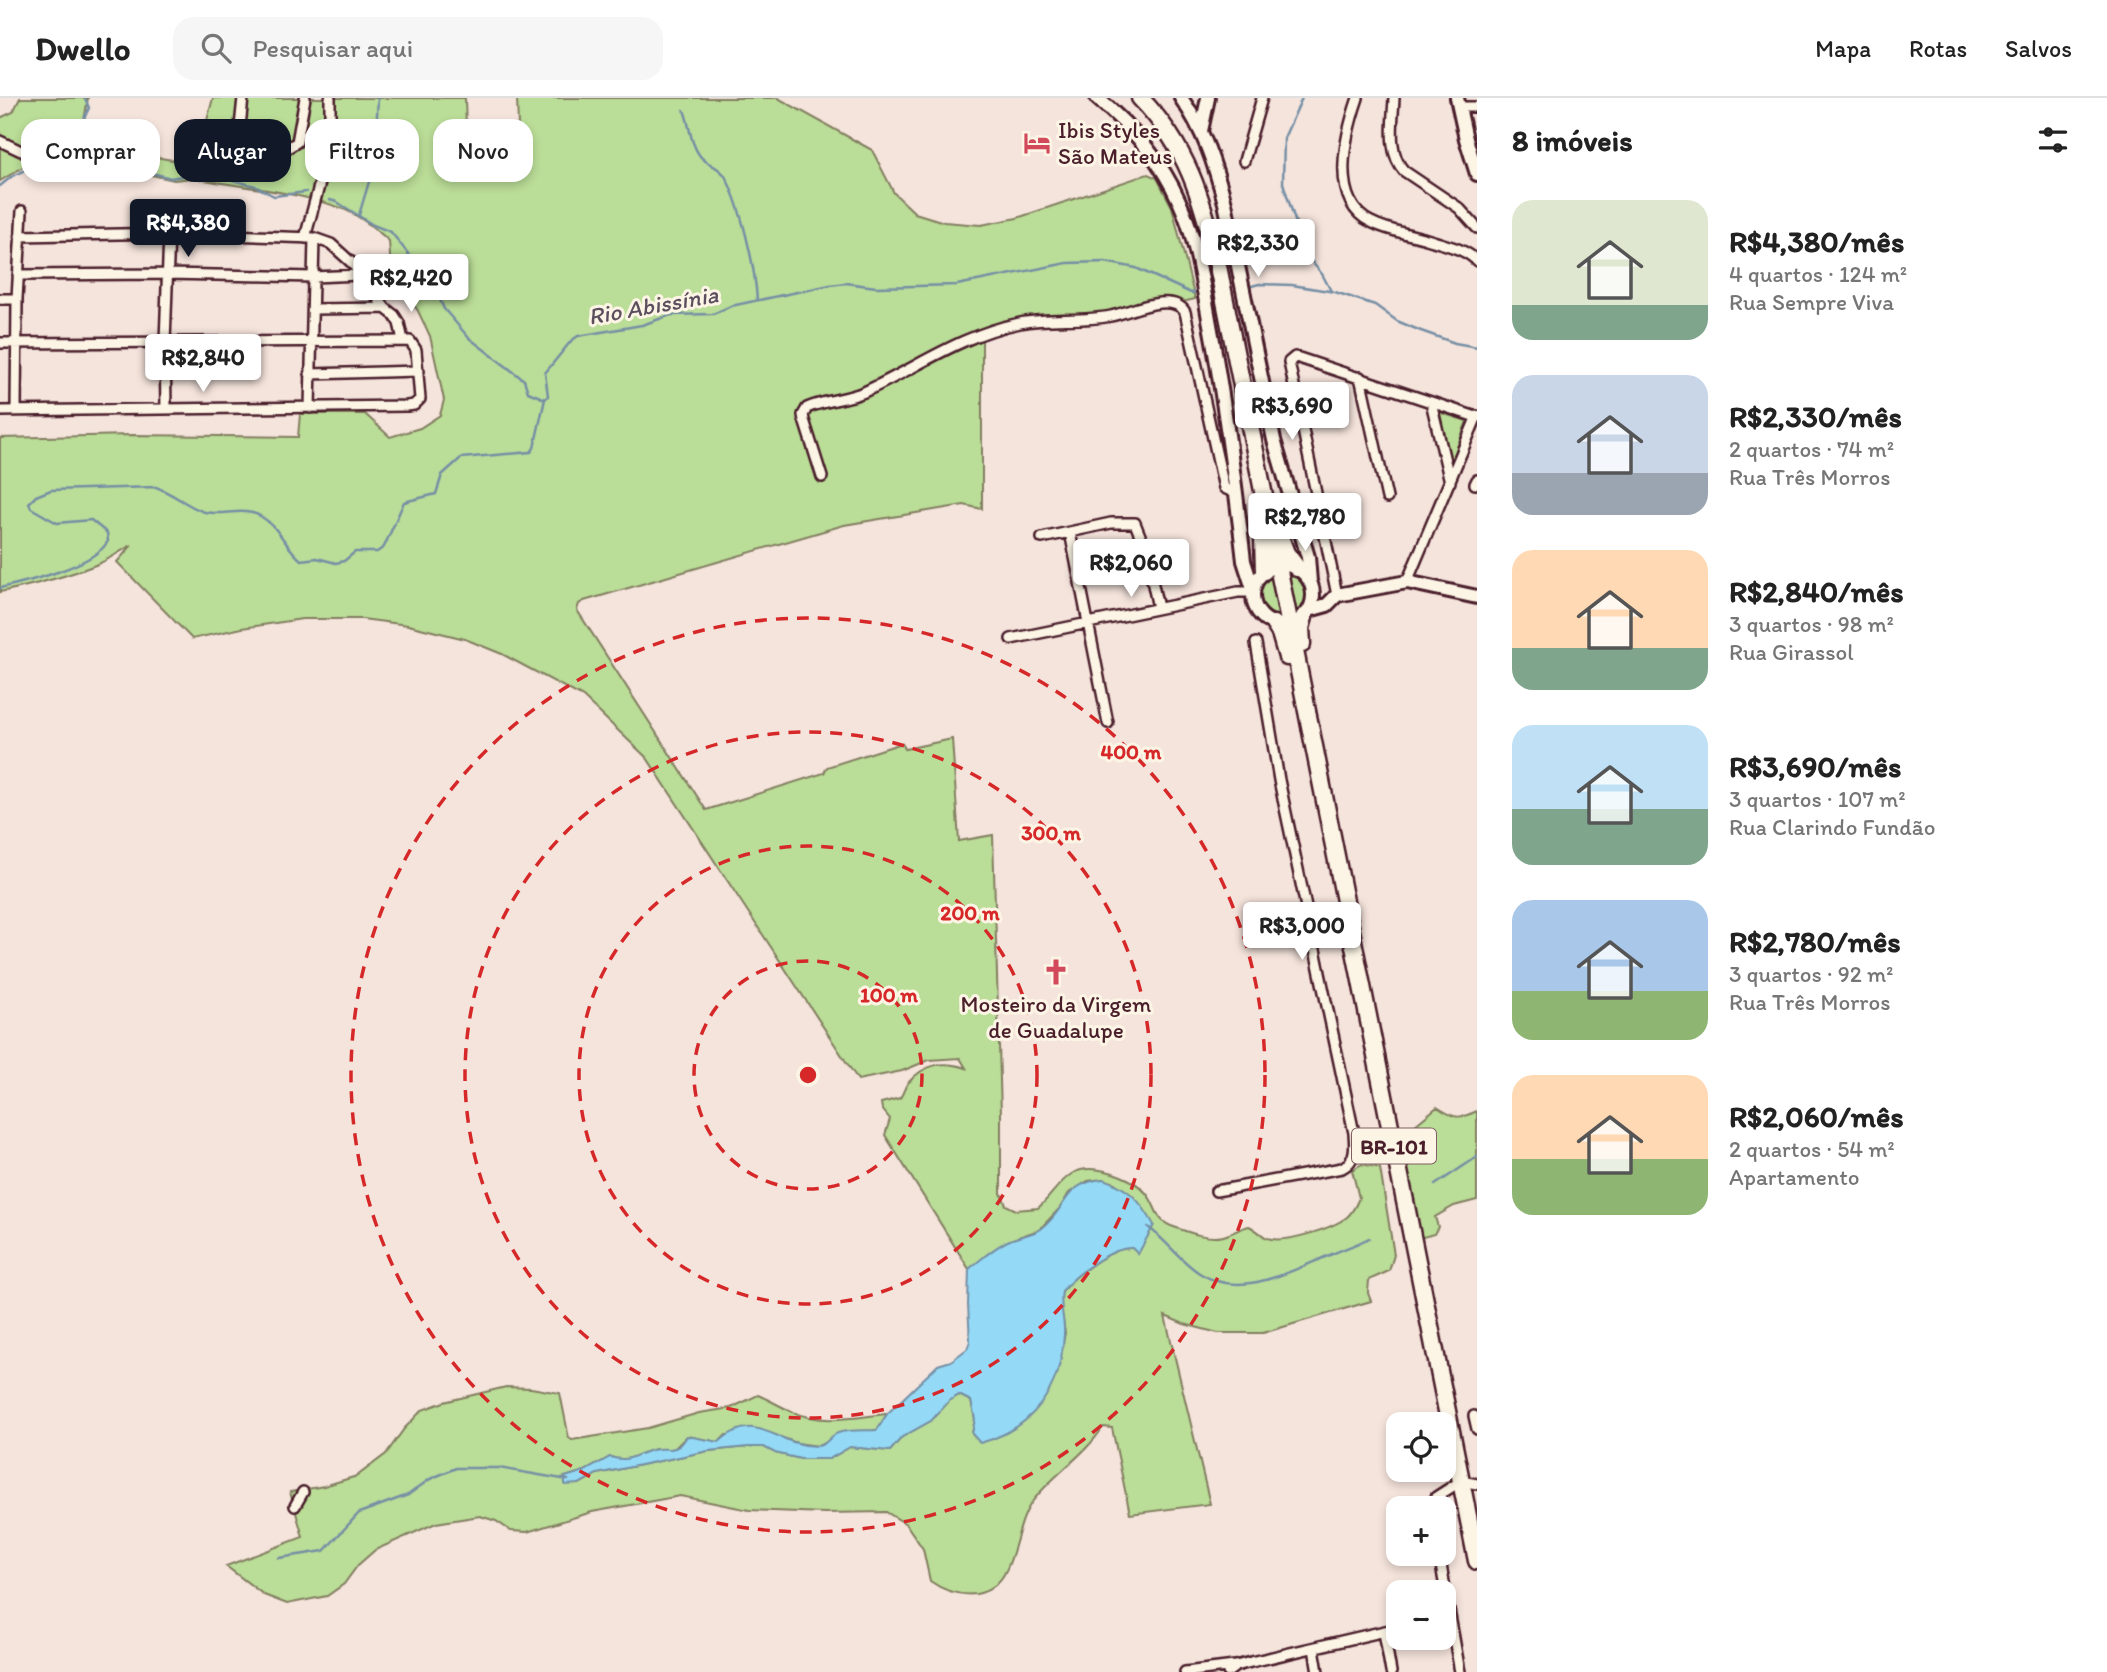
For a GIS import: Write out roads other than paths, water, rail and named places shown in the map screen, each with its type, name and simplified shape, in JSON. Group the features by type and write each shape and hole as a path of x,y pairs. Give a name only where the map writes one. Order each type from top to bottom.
{"highway":[{"path":"1140,98 1174,141 1195,181 1206,215 1268,512 1271,568"},
{"path":"1261,475 1259,505 1265,549 1301,632 1313,708 1311,730"},
{"path":"1268,512 1286,553 1297,568"},
{"name":"BR-101","path":"1294,619 1280,633 1294,681 1307,708 1469,1483 1477,1561"}],"main road":[{"path":"1097,98 1135,134 1166,174 1187,218 1222,388 1244,561 1256,609 1264,619 1294,619 1327,604 1332,588"},
{"path":"1201,131 1208,98 1184,103 1201,131 1220,184 1274,440 1308,556 1312,601 1294,619"},
{"path":"1458,102 1477,174"},
{"path":"1252,590 1258,576 1271,568 1297,568 1311,584 1332,588 1407,582 1477,597"}],"street":[{"path":"243,98 240,127 244,133 280,149 286,149 297,142 305,98"},
{"path":"310,408 313,277 309,238 326,160 330,133 330,98"},
{"path":"1244,161 1262,98"},
{"path":"1358,98 1345,145 1345,181 1349,200 1357,212 1372,223 1462,250 1477,261"},
{"path":"1394,98 1393,145 1398,163 1459,208 1477,228"},
{"path":"1458,102 1477,107"},
{"path":"0,141 21,151"},
{"path":"16,410 17,299 22,211"},
{"path":"166,409 165,342 169,233"},
{"path":"20,236 169,233 309,238 331,244 343,253 385,308 394,315 403,340"},
{"path":"18,275 360,275"},
{"path":"0,299 17,299"},
{"path":"822,477 804,421 803,415 807,408 848,398 946,348 1018,323 1104,317 1161,302 1172,302 1181,306 1185,312 1224,488 1237,494"},
{"path":"313,309 385,308"},
{"path":"0,343 403,340 415,345 420,398 414,405 407,406 0,411"},
{"path":"1332,588 1289,366 1292,359 1299,358 1360,377 1477,417 1472,443 1450,482 1407,582"},
{"path":"310,374 419,371"},
{"path":"1360,377 1387,498"},
{"path":"1430,402 1450,482"},
{"path":"1042,538 1111,523 1135,523 1145,548 1158,608"},
{"path":"1070,532 1108,723"},
{"path":"1010,639 1252,590"},
{"path":"1216,1191 1342,1168 1348,1165 1355,1153 1354,1133 1279,780 1256,643"},
{"path":"1474,1416 1477,1429"},
{"path":"1438,1496 1469,1483"},
{"path":"295,1506 303,1492"},
{"path":"1185,1672 1252,1667 1314,1648 1384,1632 1391,1672"},
{"path":"1314,1648 1318,1672"},
{"path":"1455,1650 1460,1672"}],"water":[{"path":"1103,1179 1120,1186 1133,1196 1154,1225 1138,1254 1132,1248 1114,1252 1084,1270 1062,1291 1064,1334 1057,1372 1041,1404 1015,1428 980,1443 972,1434 975,1419 971,1401 959,1395 949,1401 931,1421 902,1437 890,1451 850,1447 829,1459 801,1459 775,1453 764,1447 708,1451 597,1474 579,1484 565,1485 565,1477 585,1471 610,1457 624,1459 651,1450 673,1449 681,1445 687,1436 719,1442 732,1432 756,1428 789,1441 816,1446 842,1432 877,1430 887,1414 938,1365 951,1361 967,1349 970,1341 969,1269 1004,1243 1041,1229 1072,1191 1089,1182"}],"waterway":[{"path":"84,119 89,108 85,98"},
{"path":"359,215 374,165 378,98"},
{"path":"1302,98 1284,138 1283,183 1299,233 1301,249 1322,274 1331,291"},
{"path":"684,110 697,151 725,176 731,188 746,237 757,300"},
{"path":"0,186 29,168 80,160 133,168 171,178 192,174 221,177 255,186 274,196 306,192"},
{"path":"330,200 373,225 391,232 435,288 444,309 469,338 524,380 528,392 545,399"},
{"name":"Rio Abissínia","path":"0,588 76,565 101,550 108,541 107,533 91,520 57,523 31,508 29,503 36,496 51,490 156,487 205,512 247,512 260,516 272,525 301,560 317,558 336,563 344,561 355,552 377,552 384,547 404,502 436,494 442,475 461,458 531,452 548,396 545,373 578,336 642,325 671,315 713,314 731,306 830,285 957,285 1067,263 1105,262 1136,268 1191,293 1200,292"},
{"name":"Rio Abissínia","path":"1248,287 1259,284 1292,285 1335,292 1375,305 1397,321 1421,331 1455,343 1477,347"},
{"path":"1435,1185 1477,1157"},
{"path":"1148,1227 1201,1274 1233,1284 1283,1275 1369,1238"},
{"path":"279,1558 324,1551 359,1513 408,1495 430,1479 456,1468 499,1468 568,1480"}],"place":[{"name":"Ibis Styles São Mateus","path":"1037,143"},
{"name":"Mosteiro da Virgem de Guadalupe","path":"1056,972"}]}
